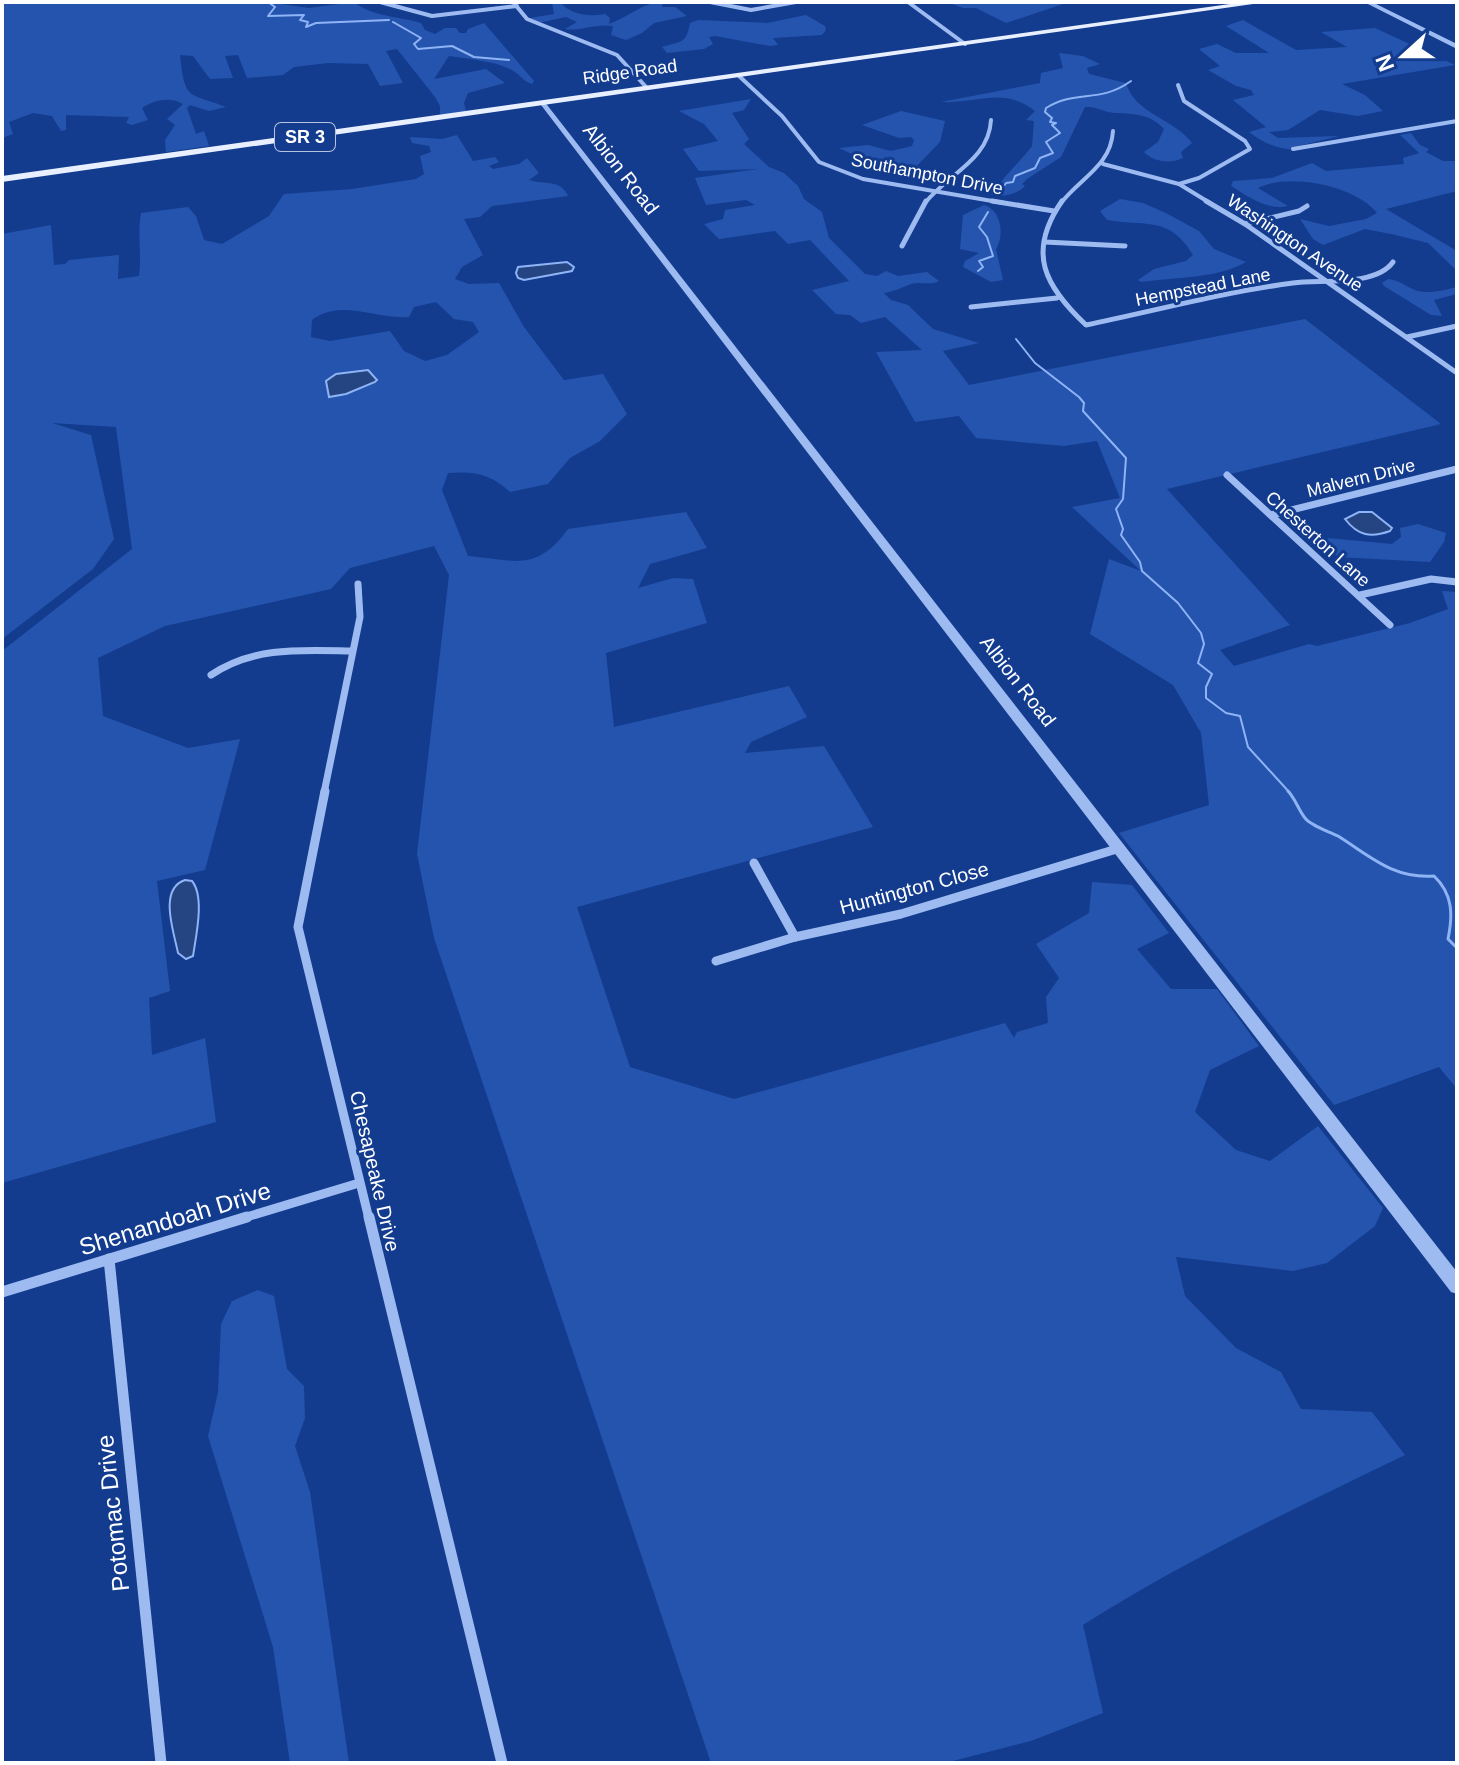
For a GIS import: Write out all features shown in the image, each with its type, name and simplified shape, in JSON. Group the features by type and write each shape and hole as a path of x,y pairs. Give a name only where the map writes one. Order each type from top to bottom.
{"main road":[{"name":"Ridge Road","path":"2,179 1263,2"}],"street":[{"path":"380,2 432,16 515,4 527,19 617,55 647,88"},
{"path":"710,2 751,10 796,2"},
{"path":"908,2 965,44"},
{"path":"1367,2 1457,47"},
{"name":"Southampton Drive","path":"739,76 782,116 819,162 863,179 1054,211"},
{"path":"1178,85 1184,101 1245,141 1250,149 1199,178 1179,184"},
{"name":"Albion Road","path":"544,103 1457,1286"},
{"path":"902,246 912,216 946,179 985,149 991,120"},
{"path":"1293,149 1457,121"},
{"path":"971,307 1057,298 1042,269 1041,257 1054,211 1065,197 1103,164 1113,131"},
{"name":"Washington Avenue","path":"1103,164 1179,184 1245,224 1457,373"},
{"path":"1245,224 1299,211 1307,206"},
{"path":"1045,242 1125,246"},
{"name":"Hempstead Lane","path":"1057,298 1086,325 1294,283 1346,281 1374,275 1388,269 1393,262"},
{"path":"1407,337 1457,326"},
{"name":"Malvern Drive","path":"1271,515 1457,469"},
{"name":"Chesterton Lane","path":"1227,475 1390,625"},
{"path":"1360,595 1431,579 1457,582"},
{"name":"Chesapeake Drive","path":"358,584 363,603 298,927 502,1763"},
{"path":"211,675 226,663 257,652 352,651"},
{"name":"Huntington Close","path":"716,961 795,937 901,914 1121,848"},
{"path":"754,863 795,937"},
{"name":"Shenandoah Drive","path":"2,1292 359,1183"},
{"name":"Potomac Drive","path":"109,1259 161,1763"}],"shaded area":[{"path":"2,2 267,2 309,8 354,2 377,13 421,23 425,30 435,34 445,28 456,28 460,33 466,33 468,29 484,23 534,81 529,83 501,65 449,56 434,79 486,69 505,83 468,93 464,103 466,111 440,115 440,106 435,97 397,49 386,51 403,83 380,86 368,64 328,63 294,67 283,75 247,78 238,55 225,56 233,78 210,79 193,56 180,55 184,81 191,93 226,107 209,111 190,105 187,108 196,134 204,131 209,146 166,152 165,140 175,125 167,119 183,104 168,100 142,108 148,120 132,125 126,123 129,117 66,115 66,130 61,131 52,116 33,113 9,122 13,134 2,138"},
{"path":"552,2 560,2 569,10 581,14 605,14 610,18 609,24 642,7 663,2 662,7 675,7 687,16 654,23 626,40 611,35 613,26 570,30 565,29 577,22 566,17 538,23 530,18 554,14"},
{"path":"947,2 1069,2 1006,23 976,8 963,8"},
{"path":"806,15 825,26 822,35 773,38 778,45 770,46 715,36 709,37 713,44 704,49 667,53 662,47 682,41 690,23 698,20 767,23"},
{"path":"1243,20 1296,50 1347,47 1321,32 1375,28 1455,65 1342,84 1365,95 1383,111 1358,116 1320,110 1288,130 1269,132 1278,138 1339,136 1299,146 1296,150 1283,148 1249,132 1266,127 1233,100 1254,95 1251,90 1236,86 1208,70 1220,66 1199,49 1217,44 1236,53 1269,53 1226,26"},
{"path":"1059,53 1083,56 1100,64 1087,68 1089,74 1126,83 1137,102 1175,127 1192,143 1181,152 1183,158 1162,161 1144,152 1158,142 1164,129 1153,120 1085,107 1061,157 1027,179 1022,184 1025,186 1018,191 991,195 1032,146 1034,121 1026,120 1035,111 1012,99 941,102 1040,83 1041,73 1063,68"},
{"path":"751,99 744,110 732,113 749,139 744,144 769,167 784,173 798,186 804,199 822,212 829,238 865,274 877,276 886,271 898,276 927,272 939,281 911,284 884,293 891,300 908,305 933,329 979,343 943,351 969,385 1305,319 1441,424 1167,489 1290,625 1220,650 1234,666 1309,644 1317,646 1410,623 1448,609 1442,591 1457,592 1457,1089 1439,1067 1334,1105 1119,833 1209,805 1201,733 1173,685 1090,634 1109,559 1141,571 1072,507 1120,498 1097,441 1064,446 976,438 959,416 915,422 876,352 922,350 885,317 861,323 850,315 836,314 812,290 849,281 810,240 788,244 775,231 719,239 704,224 723,219 725,210 755,205 746,200 706,205 695,178 758,169 699,171 683,149 718,141 704,124 679,111"},
{"path":"901,111 945,121 940,142 912,171 858,157 839,148 868,145 891,151 912,146 914,140 911,137 899,138 862,125"},
{"path":"1411,133 1420,145 1429,149 1426,152 1443,161 1457,161 1457,191 1386,209 1457,251 1457,271 1428,243 1391,234 1365,229 1323,245 1313,239 1300,219 1329,226 1366,219 1377,213 1354,195 1304,182 1286,181 1258,188 1288,206 1280,207 1258,202 1231,186 1233,181 1272,178 1312,163 1326,171 1404,164 1403,158 1419,153 1400,135"},
{"path":"457,135 473,161 495,157 499,162 489,166 493,169 519,164 527,158 539,173 529,180 557,185 565,191 568,196 492,206 480,217 464,219 483,255 462,267 455,279 469,284 499,283 524,327 564,380 603,374 627,414 600,441 570,458 548,484 510,492 482,475 448,473 442,490 468,556 512,561 535,558 556,543 568,529 686,512 707,548 650,564 638,588 673,578 693,579 707,623 606,653 614,727 789,686 807,717 751,742 745,753 824,746 873,827 577,907 630,1067 734,1099 1005,1023 1014,1038 1017,1032 1048,1023 1046,997 1059,978 1036,944 1089,913 1092,882 1132,885 1169,933 1137,949 1171,989 1217,989 1259,1046 1210,1070 1195,1112 1236,1150 1270,1161 1318,1126 1383,1208 1375,1226 1327,1263 1293,1271 1176,1257 1185,1296 1236,1348 1281,1372 1301,1409 1372,1412 1405,1455 1201,1557 1083,1625 1103,1713 1031,1741 945,1763 711,1763 434,938 417,854 449,575 434,546 350,568 331,589 165,626 98,658 103,716 188,748 240,739 205,870 157,881 170,991 149,998 152,1055 205,1038 216,1122 2,1183 2,651 132,549 116,427 52,423 91,435 114,539 93,569 2,639 2,234 51,225 54,265 65,264 69,260 119,255 118,279 139,276 141,213 188,207 196,216 204,240 222,244 269,216 284,194 352,189 416,179 424,174 420,156 431,152 429,146 412,143 410,137 442,139","holes":["436,302 454,319 473,322 479,332 447,355 425,361 404,351 390,331 330,341 311,337 312,320 335,311 409,317 414,307"]},
{"path":"1120,199 1143,203 1166,213 1199,231 1214,249 1246,262 1222,272 1141,282 1138,280 1154,269 1186,261 1193,255 1184,242 1166,228 1107,220 1100,211"},
{"path":"984,205 994,212 1000,224 996,249 1003,280 991,282 963,267 965,261 979,253 960,249 963,215"},
{"path":"567,262 574,267 572,271 524,280 518,278 516,273 518,267"},
{"path":"1388,279 1423,292 1457,287 1457,294 1434,300 1442,316 1431,315 1384,286 1382,283"},
{"path":"368,370 377,380 375,382 346,394 329,397 326,381 336,374"},
{"path":"1359,512 1372,512 1392,528 1377,534 1360,532 1345,519"},
{"path":"1418,524 1446,533 1444,542 1430,562 1338,557 1323,544 1328,538 1392,544 1401,537 1400,528"},
{"path":"185,880 192,881 196,888 199,906 193,956 186,959 178,953 170,912 172,892"},
{"path":"258,1290 274,1296 287,1369 304,1386 305,1418 295,1446 310,1492 349,1763 290,1763 273,1647 208,1436 218,1392 221,1324 232,1301"}],"waterway":[{"path":"254,2 268,2 275,7 268,16 304,15 300,20 308,22 306,27 316,23 389,20"},
{"path":"393,22 421,38 414,44 418,49 452,46 474,57 509,60"},
{"path":"998,195 1006,183 1013,182 1015,176 1035,168 1040,158 1053,153 1046,142 1060,133 1052,125 1056,123 1050,122 1052,118 1045,112 1046,108 1068,99 1109,92 1131,81"},
{"path":"978,271 983,267 979,261 993,256 987,237 979,227 988,212"},
{"path":"1016,339 1035,363 1079,397 1084,403 1083,411 1126,458 1123,499 1116,509 1123,529 1121,535 1140,562 1142,571 1178,603 1201,633 1204,644 1198,663 1212,674 1206,687 1206,698 1226,713 1240,716 1248,747 1290,793"},
{"path":"1288,791 1311,823 1394,870 1434,876 1448,898 1451,913 1448,939 1457,948"}]}
